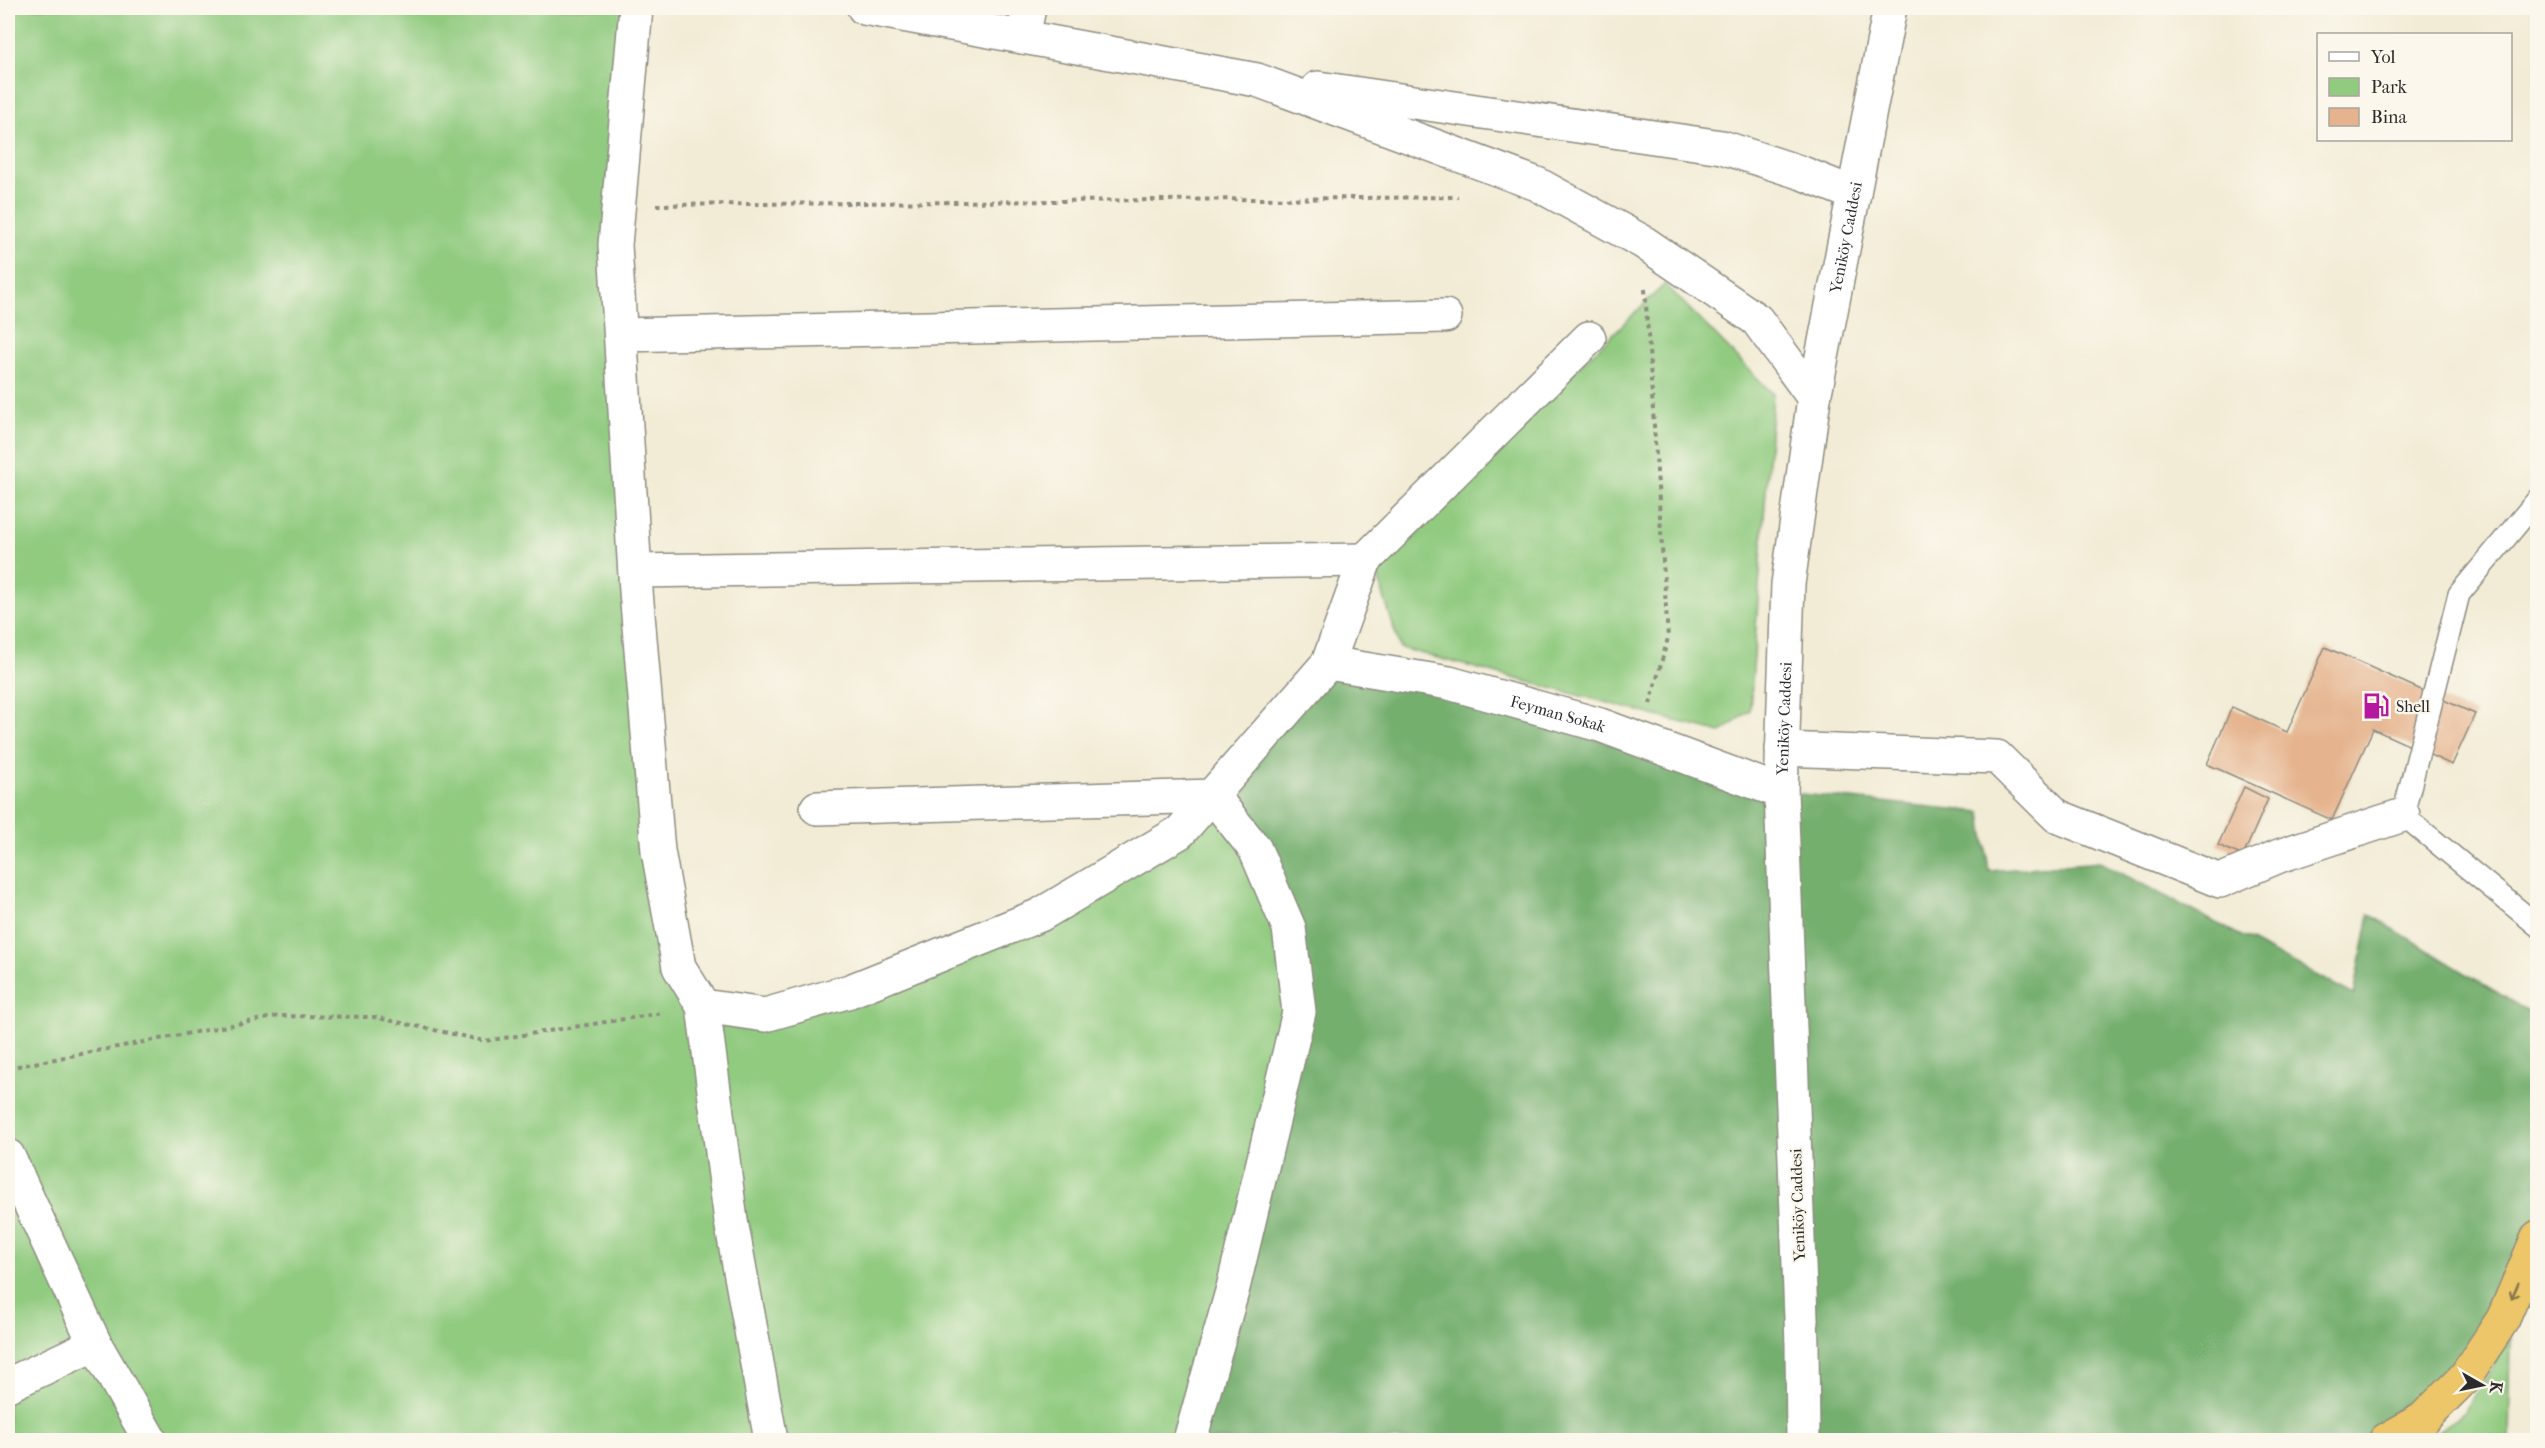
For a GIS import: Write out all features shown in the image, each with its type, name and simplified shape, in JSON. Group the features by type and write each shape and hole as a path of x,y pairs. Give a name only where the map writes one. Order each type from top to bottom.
{"highway":[{"path":"2386,1440 2423,1419 2465,1377 2503,1319 2538,1237"}],"street":[{"path":"636,8 615,244 635,571 658,851 679,967 703,1006 731,1221 771,1440"},
{"path":"864,8 1026,22 1257,80 1537,184 1643,242 1757,321 1815,398"},
{"name":"Yeniköy Caddesi","path":"1803,1440 1802,1344 1781,792 1788,584 1815,398 1890,8"},
{"path":"1257,80 1486,111 1722,147 1803,173 1854,194"},
{"path":"621,335 1445,316"},
{"path":"703,1006 765,1015 850,991 1040,915 1180,832 1328,663 1365,560 1589,338"},
{"path":"635,571 1365,560"},
{"name":"Feyman Sokak","path":"1328,663 1449,683 1600,725 1781,792"},
{"path":"1782,749 1997,757 2057,816 2220,881 2279,856 2403,815"},
{"path":"817,808 1213,796"},
{"path":"1190,1440 1233,1288 1299,1012 1289,928 1255,849 1213,796"},
{"path":"8,1156 95,1344 150,1440"},
{"path":"8,1385 95,1344"}],"lane":[{"path":"2538,499 2459,594 2403,815 2538,926"}],"path":[{"path":"619,206 1463,196"},
{"path":"1640,740 1668,638 1645,277"},
{"path":"8,1068 279,1016 374,1017 485,1041 703,1006"}],"green space":[{"path":"8,8 636,8 615,245 658,851 703,1006 765,1015 1040,915 1213,796 1255,849 1299,1012 1190,1440 8,1440"},
{"path":"1665,284 1773,394 1750,710 1721,733 1400,648 1374,564"},
{"path":"1328,663 1781,792 1981,812 1989,871 2100,862 2354,995 2369,914 2537,1017 2537,1237 2503,1319 2386,1440 1190,1440 1279,1091 1289,928 1213,796"},
{"path":"2511,1337 2509,1440 2426,1440 2465,1411"}],"building":[{"path":"2325,647 2475,714 2452,765 2373,729 2332,820 2207,764 2232,707 2287,732"},
{"path":"2244,787 2268,799 2243,856 2218,845"}],"place":[{"name":"Shell","path":"2376,706"}]}
